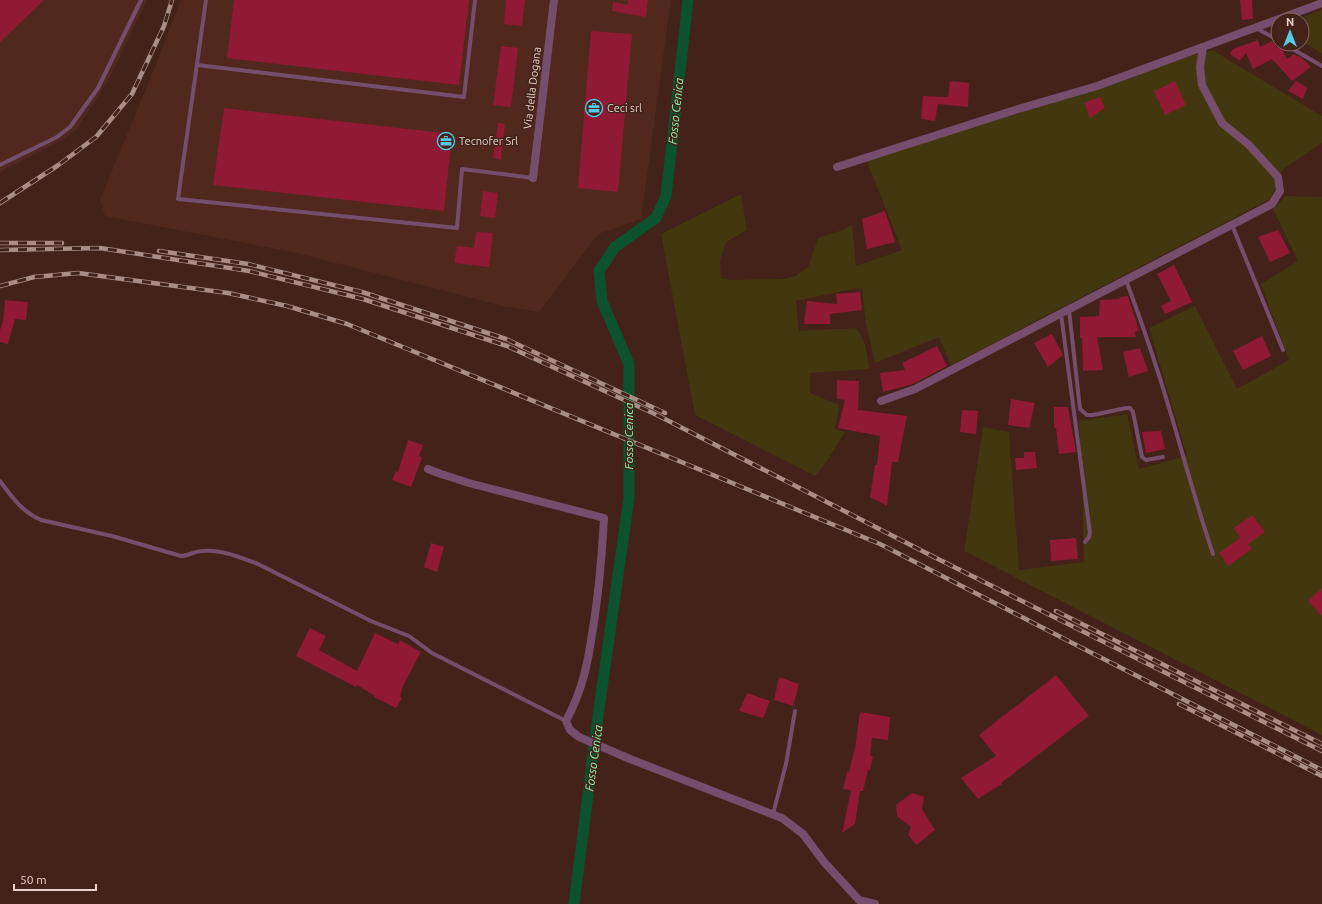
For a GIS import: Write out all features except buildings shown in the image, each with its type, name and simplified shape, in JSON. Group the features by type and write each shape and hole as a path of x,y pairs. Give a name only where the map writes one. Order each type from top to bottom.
{"street":[{"name":"Via della Dogana","path":"533,178 554,0"},
{"path":"837,167 1008,112 1097,86 1322,3"},
{"path":"881,401 915,389 1272,204 1280,190 1278,177 1249,145 1222,123 1202,84 1200,67 1203,47"},
{"path":"428,469 469,483 604,518 598,598 587,668 577,700 566,721 570,730 579,737 615,752 782,818 803,834 829,867 859,900 862,902 875,904"}],"lane":[{"path":"0,165 57,137 70,127 98,88 141,0"},
{"path":"206,0 178,199 456,228 462,169 533,178"},
{"path":"197,65 464,97 475,0"},
{"path":"1256,27 1270,35"},
{"path":"1298,52 1322,66"},
{"path":"1232,225 1283,350"},
{"path":"1126,280 1170,410 1203,526 1213,554"},
{"path":"1065,312 1080,409 1087,414 1093,415 1130,408 1133,412 1142,457 1146,460 1163,457"},
{"path":"1065,312 1090,533 1085,542"},
{"path":"0,481 22,507 32,516 41,520 112,536 181,556 202,551 211,551 242,558 258,564 371,621 409,636 432,653 566,721"},
{"path":"773,814 786,764 795,710"}],"shaded area":[{"path":"0,0 147,0 107,83 76,130 64,139 0,172"},
{"path":"181,0 671,0 641,219 598,234 539,312 503,306 297,253 105,216 100,200"},
{"path":"1322,10 1322,53 1310,46 1310,14"},
{"path":"1212,50 1322,116 1322,143 1282,170 1275,181 1275,190 1270,199 951,365 939,337 875,363 866,324 862,289 857,288 796,301 799,331 856,328 864,342 869,369 810,373 810,393 839,405 835,429 845,432 827,461 815,476 695,415 661,234 741,194 747,230 726,242 720,260 721,278 732,280 782,279 796,276 808,267 818,238 843,230 852,224 856,266 902,250 866,159"},
{"path":"1286,196 1322,197 1322,735 964,551 983,427 1009,432 1019,570 1084,562 1079,421 1127,414 1139,469 1187,456 1149,328 1195,306 1237,389 1289,360 1261,284 1298,261 1273,209"}],"waterway":[{"name":"Fosso Cenica","path":"574,904 598,716 629,498 629,364 602,301 599,271 615,247 656,218 666,196 688,0"}],"railway":[{"path":"0,203 57,166 96,137 132,94 164,26 172,0"},
{"path":"0,243 62,243"},
{"path":"0,250 100,248 249,271 363,299 507,346 657,415 934,557 1322,751"},
{"path":"159,251 248,264 362,292 506,339 665,413"},
{"path":"0,286 34,277 78,273 228,293 287,306 347,324 880,544 1322,770"},
{"path":"1056,611 1322,744"},
{"path":"1179,704 1322,776"}],"place":[{"name":"Ceci srl","path":"594,108"},
{"name":"Tecnofer Srl","path":"446,141"}]}
